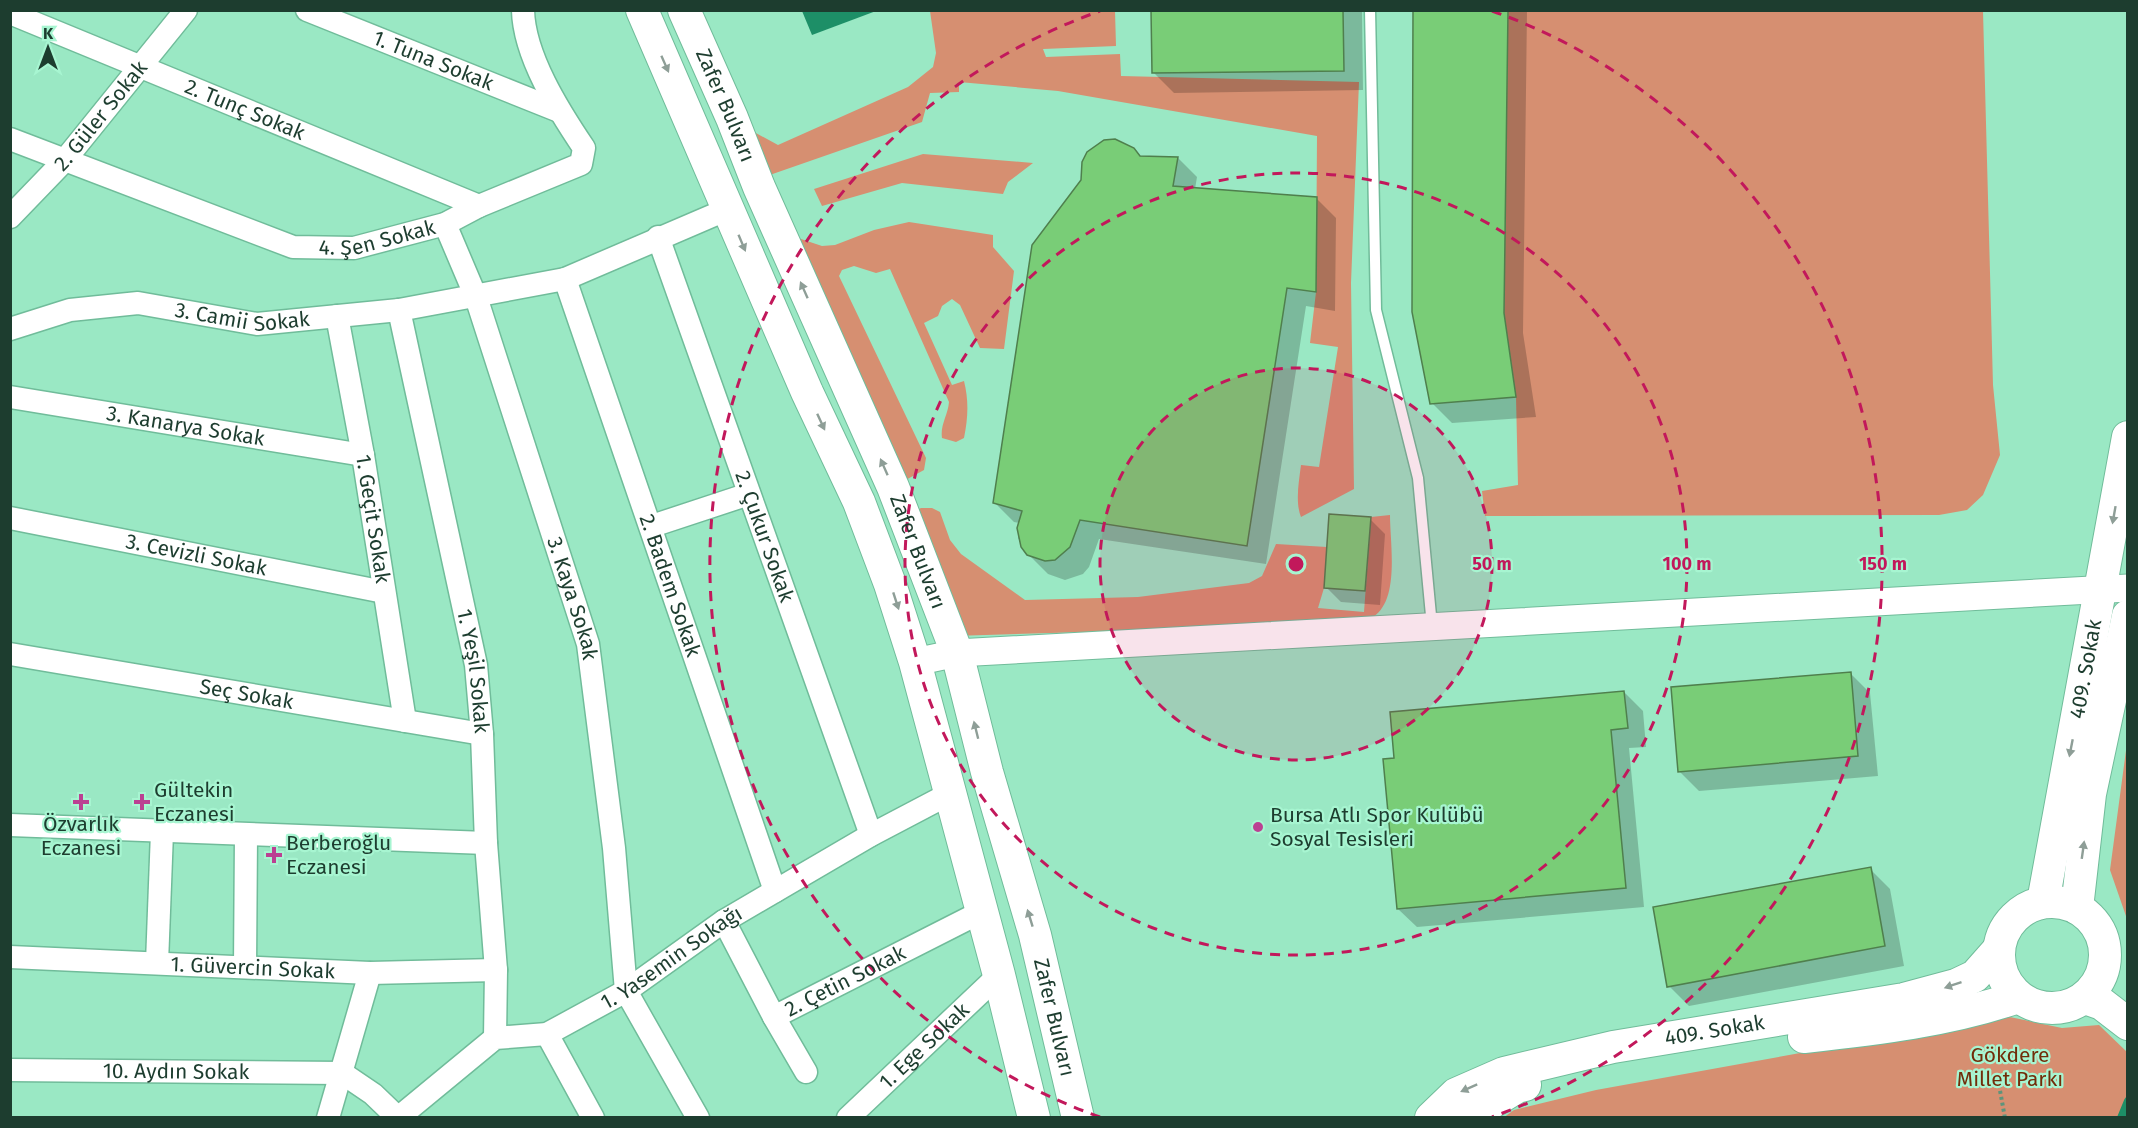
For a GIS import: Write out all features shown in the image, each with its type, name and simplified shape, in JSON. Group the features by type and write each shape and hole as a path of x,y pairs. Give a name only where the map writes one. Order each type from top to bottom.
{"main road":[{"name":"Zafer Bulvarı","path":"642,10 807,392 859,502 890,584 915,662 999,975 1034,1118"},
{"name":"Zafer Bulvarı","path":"684,10 732,118 759,188 893,487 957,653 987,772 1035,935 1078,1118"},
{"name":"409. Sokak","path":"2043,902 2115,589 2127,436"},
{"name":"409. Sokak","path":"2077,908 2090,794 2127,616"},
{"path":"2093,1001 2104,968 2118,960 2091,919 2077,908 2060,902 2043,902 2026,908 2012,919 2002,934 1998,950 2000,968 2006,984 2018,997 2034,1006 2052,1009 2093,1001 2127,1024"},
{"name":"409. Sokak","path":"1431,1118 1456,1094 1504,1073 1613,1047 1904,999 1956,985 1975,976 1998,950"},
{"name":"409. Sokak","path":"1466,1118 1517,1087 1610,1063 1704,1048 1913,1024 1975,1012 2018,997"}],"street":[{"name":"2. Güler Sokak","path":"10,217 64,161 186,10"},
{"name":"1. Tuna Sokak","path":"307,10 560,111"},
{"name":"4. Şen Sokak","path":"10,139 293,247 354,248 445,224 479,206 581,164 584,148 560,111 531,48 523,10"},
{"name":"2. Tunç Sokak","path":"10,13 479,206"},
{"path":"476,297 565,279 658,237 728,209"},
{"name":"3. Kaya Sokak","path":"445,224 476,297 588,644 614,848 626,991"},
{"name":"2. Çukur Sokak","path":"658,237 872,835"},
{"name":"2. Badem Sokak","path":"565,279 652,526 775,891"},
{"name":"3. Camii Sokak","path":"10,329 70,309 138,303 257,324 399,310 476,297"},
{"name":"1. Yeşil Sokak","path":"399,310 476,665 496,970 495,1038"},
{"name":"1. Geçit Sokak","path":"337,316 363,455 405,721"},
{"name":"3. Kanarya Sokak","path":"10,397 363,455"},
{"path":"652,526 749,494"},
{"name":"3. Cevizli Sokak","path":"10,518 384,592"},
{"path":"915,662 957,653 2115,589"},
{"name":"Seç Sokak","path":"10,654 482,734"},
{"name":"1. Yasemin Sokağı","path":"495,1038 547,1034 626,991 724,921 872,835 949,794"},
{"path":"10,825 486,843"},
{"path":"157,963 162,832"},
{"path":"245,967 246,835"},
{"name":"2. Çetin Sokak","path":"724,921 774,1017 981,912"},
{"name":"1. Güvercin Sokak","path":"10,957 370,973 496,970"},
{"path":"328,1118 370,973"},
{"name":"1. Ege Sokak","path":"848,1118 999,975"},
{"path":"626,991 698,1118"},
{"path":"774,1017 806,1072"},
{"path":"547,1034 594,1118"},
{"path":"342,1073 373,1094 398,1118 495,1038"},
{"name":"10. Aydın Sokak","path":"10,1070 342,1073"}],"lane":[{"path":"1370,10 1376,310 1418,478 1432,627"}],"path":[{"path":"1999,1085 2006,1118"}],"green space":[{"path":"930,11 1115,11 1116,46 1043,49 1046,57 1120,54 1121,76 1359,82 1351,283 1354,489 1301,517 1298,498 1301,465 1319,467 1338,347 1310,343 1316,292 1317,136 1058,91 959,82 959,92 930,93 922,122 764,177 754,132 778,145 908,87 933,67 936,53"},
{"path":"1508,11 1983,11 1993,385 2000,455 1983,495 1967,510 1939,515 1485,516 1482,491 1518,485 1516,397 1504,313"},
{"path":"923,154 1033,163 1008,182 1003,194 902,183 822,206 814,189"},
{"path":"909,222 993,235 993,247 1014,271 1004,349 980,348 960,305 952,299 942,306 938,316 924,323 952,385 964,381 966,388 964,438 956,442 942,438 949,402 890,269 876,273 854,266 842,270 839,276 926,458 924,470 902,482 795,237 822,246 835,245 874,230"},
{"path":"921,508 932,508 940,512 950,540 961,554 1025,600 1138,597 1249,583 1262,576 1276,544 1327,547 1324,588 1318,608 1364,612 1371,517 1390,515 1392,570 1390,585 1381,609 1373,617 1355,622 1322,625 953,636 913,512"},
{"path":"2127,743 2127,919 2110,870"},
{"name":"Gökdere Millet Parkı","path":"2005,1016 2062,1028 2099,1025 2127,1052 2127,1117 1503,1118 1514,1110 1596,1090"}],"shaded area":[{"path":"802,11 876,11 812,35"}],"building":[{"path":"1151,10 1343,10 1344,71 1152,73"},
{"path":"1413,10 1508,10 1504,313 1516,397 1430,404 1412,312"},
{"path":"1115,139 1134,148 1140,156 1178,157 1173,186 1317,197 1316,292 1287,288 1247,546 1080,520 1070,547 1055,560 1045,561 1027,555 1021,547 1017,528 1022,511 993,503 1032,245 1081,180 1082,162 1087,152 1104,140"},
{"path":"1329,514 1371,517 1365,591 1324,588"},
{"path":"1851,672 1858,756 1678,772 1671,687"},
{"path":"1624,691 1628,728 1611,730 1626,888 1397,909 1383,759 1394,758 1390,712"},
{"path":"1871,867 1885,946 1667,987 1653,907"}],"waterway":[{"path":"2121,1118 2128,1101"}],"place":[{"name":"Özvarlık Eczanesi","path":"81,802"},
{"name":"Gültekin Eczanesi","path":"142,802"},
{"name":"Bursa Atlı Spor Kulübü Sosyal Tesisleri","path":"1258,827"},
{"name":"Berberoğlu Eczanesi","path":"274,855"}]}
